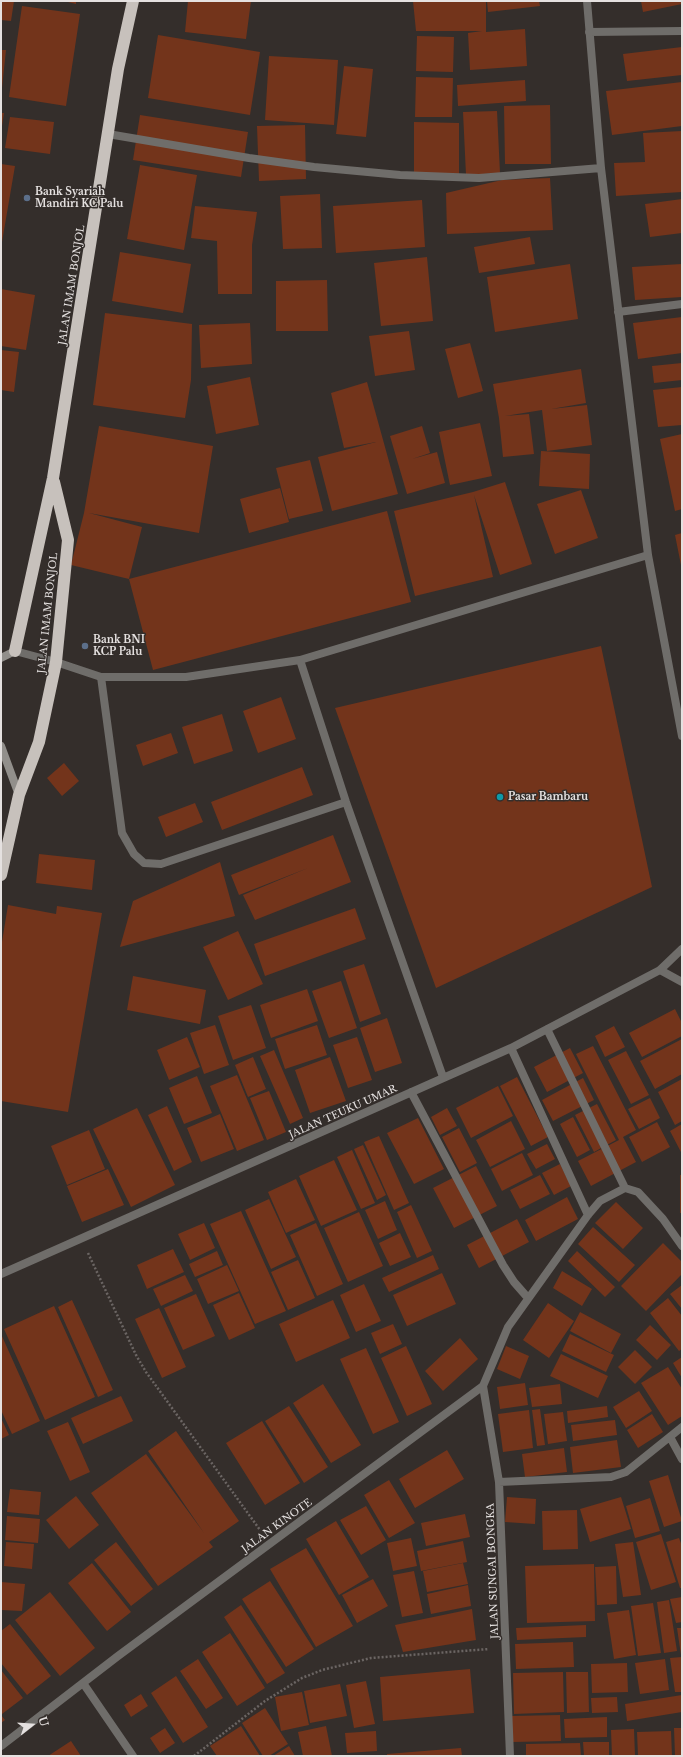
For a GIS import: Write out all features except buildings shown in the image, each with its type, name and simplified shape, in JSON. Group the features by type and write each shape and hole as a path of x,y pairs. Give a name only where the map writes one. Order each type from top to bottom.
{"highway":[{"name":"JALAN IMAM BONJOL","path":"15,650 53,478 118,69 132,1"},
{"name":"JALAN IMAM BONJOL","path":"1,875 18,795 39,742 56,662 68,540 53,478"}],"main road":[{"path":"1,658 15,650"},
{"path":"1,746 18,795"}],"street":[{"path":"587,1 600,168 648,555 682,736"},
{"path":"589,32 682,31"},
{"path":"108,134 249,158 314,167 400,175 479,178 600,168"},
{"path":"618,312 682,304"},
{"path":"15,650 101,677 186,677 300,660 648,555"},
{"path":"300,660 346,802 443,1077"},
{"path":"101,677 122,833 134,854 144,863 161,864 346,802"},
{"name":"JALAN TEUKU UMAR","path":"1,1274 511,1048 660,970 682,949"},
{"path":"660,970 682,982"},
{"path":"547,1029 626,1188"},
{"path":"511,1048 588,1215"},
{"path":"411,1092 503,1265 514,1282 528,1298"},
{"path":"483,1386 508,1327 588,1215 600,1201 626,1188 638,1192 663,1219 682,1246"},
{"name":"JALAN KINOTE","path":"1,1746 118,1656 483,1386"},
{"name":"JALAN SUNGAI BONGKA","path":"483,1386 499,1482 510,1756"},
{"path":"499,1482 611,1477 626,1472 682,1427"},
{"path":"670,1437 682,1459"},
{"path":"83,1683 133,1756"}],"path":[{"path":"82,1239 136,1355 146,1372 270,1543"},
{"path":"194,1756 265,1701 302,1678 322,1670 372,1658 506,1648"}],"place":[{"name":"Bank Syariah Mandiri KC Palu","path":"27,198"},
{"name":"Bank BNI KCP Palu","path":"85,646"},
{"name":"Pasar Bambaru","path":"500,797"}]}
